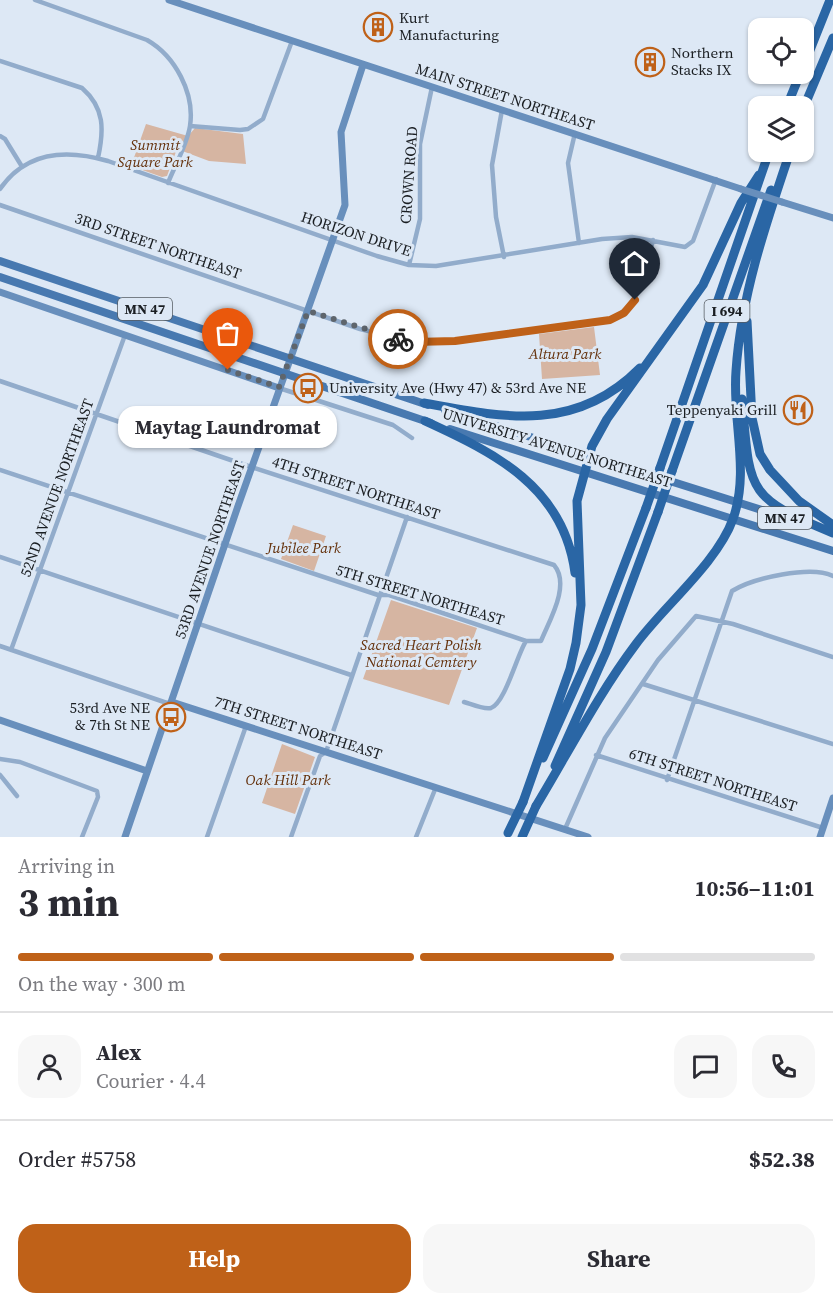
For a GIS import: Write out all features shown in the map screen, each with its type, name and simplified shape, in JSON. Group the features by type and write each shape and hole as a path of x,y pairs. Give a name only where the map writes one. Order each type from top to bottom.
{"highway":[{"path":"814,40 830,0"},
{"path":"808,96 833,38"},
{"name":"I 694","path":"507,835 587,663 646,508 764,162"},
{"name":"I 694","path":"522,837 606,652 658,512 743,266 784,162"},
{"path":"536,806 623,662 714,552 733,519 741,477 735,386 740,334 752,278 785,162"},
{"path":"523,802 570,669 579,622 577,509 589,454 601,428 707,278 741,203 759,174"},
{"path":"752,278 747,340 752,418 758,449 770,470 792,495 810,511 833,525"},
{"path":"424,403 512,418 544,416 581,407 607,394 630,377 679,320"},
{"path":"740,334 744,428 752,477 763,495 780,510 833,533"},
{"path":"425,421 500,458 521,474 544,499 558,519 572,556 578,594 579,622"}],"main road":[{"name":"UNIVERSITY AVENUE NORTHEAST","path":"0,261 290,356 424,403 833,533"},
{"name":"UNIVERSITY AVENUE NORTHEAST","path":"0,277 425,421 833,550"}],"street":[{"path":"35,0 147,40 160,48 176,68 185,86 190,126 168,183"},
{"name":"MAIN STREET NORTHEAST","path":"170,0 833,218"},
{"path":"190,126 240,130 248,129 262,119 292,41"},
{"path":"0,61 82,88 91,96 101,114 103,128 98,158"},
{"name":"53RD AVENUE NORTHEAST","path":"125,837 225,544 254,468 279,387 334,239 346,195 341,132 363,64"},
{"name":"CROWN ROAD","path":"409,265 420,219 420,144 432,87"},
{"path":"502,110 492,165 496,217 504,257"},
{"path":"575,133 568,163 579,243"},
{"path":"0,136 5,139 21,165 0,189"},
{"name":"HORIZON DRIVE","path":"21,165 41,157 59,154 98,158 377,256 409,265 436,266 504,257 579,243 632,237 685,247 693,242 716,179"},
{"name":"3RD STREET NORTHEAST","path":"0,205 360,329 414,342 455,341 610,320 624,313 635,300 642,285 653,240"},
{"path":"0,292 393,425 412,438"},
{"name":"52ND AVENUE NORTHEAST","path":"11,650 125,335"},
{"name":"4TH STREET NORTHEAST","path":"0,381 254,468 554,565 561,579 554,608 541,641 526,641"},
{"name":"5TH STREET NORTHEAST","path":"0,470 378,595 389,595 526,641"},
{"path":"291,837 320,756 326,752 378,595 383,589 407,517"},
{"path":"0,557 351,675"},
{"path":"667,780 729,596 740,587 792,574 820,572 833,576"},
{"path":"565,829 605,738 658,660 696,616 833,657"},
{"path":"464,702 485,708 493,707 500,700 526,641"},
{"name":"7TH STREET NORTHEAST","path":"0,646 167,703 172,702 588,837"},
{"path":"643,684 833,744"},
{"path":"0,720 147,771"},
{"path":"207,837 246,726"},
{"name":"6TH STREET NORTHEAST","path":"596,755 667,780 823,828"},
{"path":"0,759 20,762 98,791 98,797 82,837"},
{"path":"0,775 17,796"},
{"path":"416,837 436,787"},
{"path":"820,837 833,798"}],"green space":[{"name":"Summit Square Park","path":"146,124 188,136 195,128 243,134 246,164 209,161 177,149 167,176 162,177 131,166"},
{"name":"Altura Park","path":"594,327 600,375 542,379 539,334"},
{"name":"Jubilee Park","path":"293,525 326,536 314,571 281,559"},
{"name":"Sacred Heart Polish National Cemtery","path":"391,600 477,628 449,705 363,679"},
{"name":"Oak Hill Park","path":"282,744 315,757 295,814 262,803"}],"way so far":[{"path":"228,370 279,387 308,311 398,339"}],"place":[{"name":"Kurt Manufacturing","path":"378,27"},
{"name":"Northern Stacks IX","path":"650,62"},
{"name":"Maytag Laundromat","path":"228,370"},
{"name":"University Ave (Hwy 47) & 53rd Ave NE","path":"308,388"},
{"name":"Teppenyaki Grill","path":"798,410"},
{"name":"53rd Ave NE & 7th St NE","path":"171,717"}],"route":[{"path":"398,339 414,342 455,341 589,324 610,320 624,313 635,300"}]}
